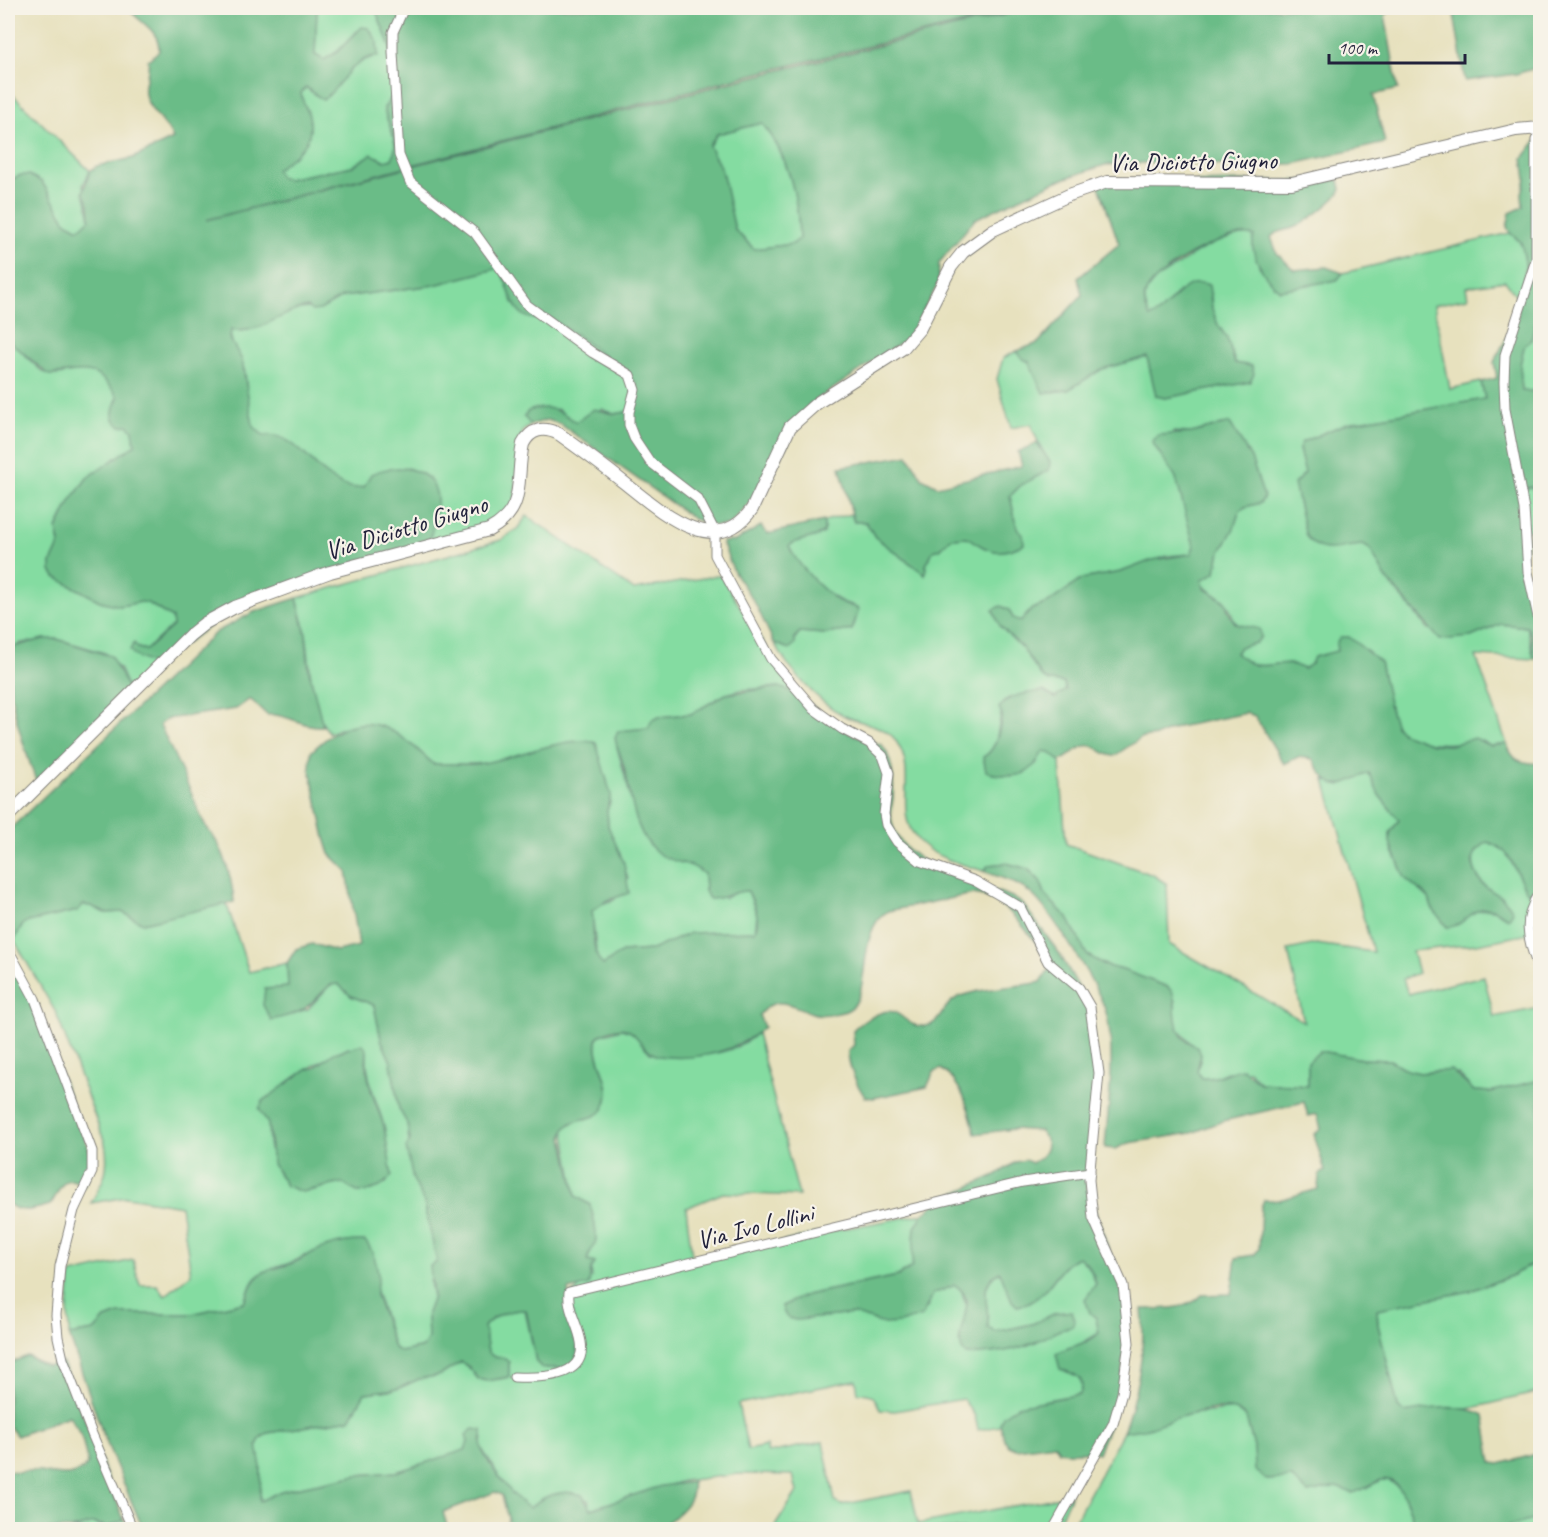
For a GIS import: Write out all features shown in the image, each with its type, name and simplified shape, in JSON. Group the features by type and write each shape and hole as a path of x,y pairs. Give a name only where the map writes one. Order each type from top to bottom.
{"main road":[{"name":"Via Diciotto Giugno","path":"8,816 190,635 212,619 235,607 330,572 489,530 504,522 516,501 523,444 527,435 535,431 550,430 559,434 677,522 702,531 715,532 729,528 746,518 760,495 790,427 817,403 903,348 920,328 957,260 976,240 993,230 1069,195 1107,182 1292,183 1506,132 1540,129"}],"street":[{"path":"404,8 393,32 399,155 403,170 420,192 476,233 527,305 593,353 630,375 635,390 629,412 629,425 634,438 650,462 698,500 715,532 716,555 771,658 819,713 869,743 883,756 889,773 884,814 886,825 897,842 920,861 975,881 1020,907 1048,962 1085,996 1094,1024 1099,1066 1090,1173 1094,1218 1123,1285 1129,1343 1122,1393 1113,1424 1053,1530"},
{"path":"1540,129 1536,140 1536,260 1505,355 1503,382 1510,439 1523,498 1528,572 1540,626"},
{"path":"1540,891 1527,925 1528,940 1540,973"},
{"path":"8,949 35,999 92,1151 92,1172 74,1210 60,1266 56,1315 58,1337 63,1359 90,1429 133,1530"},
{"name":"Via Ivo Lollini","path":"514,1377 539,1378 559,1374 578,1363 582,1355 581,1341 570,1307 569,1292 1023,1182 1090,1173"}],"green space":[{"path":"128,8 317,8 315,55 324,60 337,52 362,27 369,28 377,41 378,56 360,62 323,100 306,87 301,93 309,116 309,135 302,148 276,170 280,177 287,179 353,166 372,154 385,161 392,159 395,146 384,108 393,96 390,46 375,8 1027,8 738,78 206,220 740,80 1033,8 1396,8 1385,15 1398,89 1373,95 1385,143 1293,164 1233,166 1161,162 1105,165 1057,181 975,219 939,263 938,284 908,338 809,405 762,489 730,525 715,526 694,519 560,424 547,420 531,425 524,417 528,411 542,408 553,409 576,422 594,409 615,414 631,411 636,383 580,337 549,318 537,319 521,313 511,298 500,268 434,285 342,297 320,310 312,311 307,307 260,327 241,331 231,330 230,339 242,360 253,426 264,436 277,436 289,442 324,473 350,487 364,487 371,474 394,468 405,468 425,476 432,484 436,494 437,507 430,544 248,597 156,666 135,656 130,650 134,643 138,648 146,650 173,626 172,618 148,603 120,606 100,601 55,577 51,571 51,563 60,543 57,529 70,502 87,478 135,445 133,430 128,425 121,426 114,420 113,409 118,397 103,379 88,372 49,375 8,340 8,181 21,175 29,175 42,182 66,222 79,229 90,219 89,205 83,192 90,171 97,166 133,158 173,139 151,109 145,93 148,60 159,51 158,43 153,32","holes":["762,123 771,135 790,178 797,208 799,239 793,244 754,249 735,230 722,171 709,146 717,134"]},
{"path":"317,8 375,8 390,46 397,90 384,108 394,140 394,153 392,159 385,161 379,157 365,158 353,166 287,179 280,177 276,170 302,148 309,135 309,116 301,93 305,87 317,96 328,96 356,65 378,56 357,31 337,52 324,60 315,55"},
{"path":"1453,8 1540,8 1540,67 1516,74 1465,81"},
{"path":"8,90 90,171 83,185 90,219 79,229 66,222 42,182 29,175 21,175 8,181"},
{"path":"762,123 779,149 790,178 797,208 799,239 793,244 754,249 735,230 719,164 709,146 717,134"},
{"path":"1540,136 1540,308 1531,340 1525,344 1520,365 1522,391 1540,391 1540,499 1532,487 1525,488 1527,546 1522,560 1528,590 1540,610 1540,659 1534,659 1531,635 1527,627 1501,624 1471,637 1440,640 1386,578 1370,549 1363,545 1325,549 1312,543 1306,536 1294,484 1305,473 1299,449 1302,442 1347,423 1485,399 1481,382 1497,378 1494,362 1518,315 1518,298 1527,271 1521,242 1510,233 1507,227 1510,213 1523,207 1522,193 1526,179 1523,158"},
{"path":"1339,180 1341,189 1327,205 1298,226 1271,237 1277,253 1294,270 1326,267 1343,273 1337,280 1280,290 1269,280 1256,258 1254,236 1243,235 1211,245 1176,264 1150,285 1145,295 1145,304 1150,317 1165,308 1184,288 1191,284 1209,285 1212,309 1218,325 1227,338 1235,363 1252,366 1254,374 1250,382 1165,398 1156,396 1147,357 1102,369 1068,390 1043,393 1029,362 1017,351 1038,343 1082,295 1078,278 1119,244 1098,183"},
{"path":"1247,233 1254,236 1259,266 1274,286 1337,280 1343,273 1510,233 1522,246 1525,272 1518,298 1505,281 1466,287 1468,298 1434,305 1450,389 1481,382 1485,399 1347,423 1302,442 1299,449 1305,473 1298,491 1300,510 1356,545 1364,545 1370,549 1386,578 1428,629 1471,637 1501,624 1527,627 1534,659 1476,656 1507,744 1490,746 1483,741 1423,742 1402,734 1390,711 1380,662 1355,644 1329,654 1304,669 1285,664 1262,666 1245,661 1236,653 1252,627 1239,625 1226,603 1206,588 1201,580 1216,572 1219,555 1234,528 1239,512 1245,507 1260,503 1260,490 1255,469 1250,460 1222,425 1191,433 1173,432 1158,451 1166,460 1178,483 1194,546 1191,554 1167,556 1121,572 1082,579 1048,603 1032,609 1021,621 1013,618 1009,610 1000,626 1023,649 1042,677 1064,683 1066,690 1055,699 1043,691 1009,698 1003,702 996,742 989,754 992,774 1013,776 1036,764 1043,751 1049,752 1060,761 1066,844 1153,875 1167,884 1169,944 1304,1022 1288,950 1316,944 1373,952 1325,780 1340,785 1369,773 1379,795 1399,820 1390,833 1392,849 1405,878 1429,898 1432,908 1447,927 1481,910 1488,909 1502,915 1503,897 1480,880 1473,864 1474,856 1479,848 1488,842 1504,849 1528,893 1536,891 1529,922 1534,933 1477,944 1412,951 1418,973 1403,979 1408,994 1484,976 1494,1017 1540,1008 1540,1080 1535,1082 1490,1092 1474,1091 1458,1074 1435,1071 1420,1073 1407,1070 1390,1060 1362,1059 1320,1051 1308,1062 1308,1086 1260,1083 1249,1071 1227,1072 1211,1079 1202,1078 1197,1071 1201,1055 1175,1025 1175,1001 1123,970 1107,966 1087,955 1068,919 1046,896 1040,881 1028,869 1006,863 989,865 983,871 941,856 928,849 915,837 906,811 906,770 903,755 896,741 885,731 843,715 823,702 795,674 774,643 789,649 800,632 824,634 852,630 854,626 856,618 852,605 834,597 816,582 788,546 824,533 824,521 851,514 854,522 866,522 875,537 925,574 926,565 933,550 940,549 951,538 967,537 986,549 1017,547 1023,535 1017,528 1010,496 1021,485 1049,470 1031,424 1011,428 997,379 1003,358 1017,351 1029,362 1044,393 1068,390 1102,369 1147,357 1157,396 1165,398 1234,385 1243,365 1235,363 1227,338 1218,325 1212,309 1211,294 1179,291 1158,315 1150,318 1145,296 1153,281 1194,254 1230,237"},
{"path":"500,267 514,304 568,329 633,376 631,411 615,414 602,409 576,422 557,409 525,417 531,425 523,431 520,442 515,500 495,525 430,544 429,478 408,468 368,482 364,487 341,484 321,470 294,445 280,438 261,434 255,428 249,410 245,373 232,342 230,330 243,331 255,328 295,310 307,308 320,310 342,297 434,285"},
{"path":"1540,308 1540,391 1522,392 1520,365 1523,351 1525,344 1531,340"},
{"path":"8,340 42,371 51,375 76,371 95,374 106,382 118,397 114,407 133,430 135,445 87,478 70,502 57,528 60,543 51,563 55,577 100,601 120,606 148,603 172,618 173,625 146,650 133,644 156,666 129,691 119,668 105,653 57,639 21,643 8,656"},
{"path":"1230,423 1251,458 1264,497 1260,503 1245,507 1239,512 1234,528 1219,555 1216,572 1202,580 1204,588 1225,602 1236,624 1260,629 1261,637 1256,643 1240,647 1236,653 1254,665 1285,664 1304,669 1311,664 1314,657 1337,651 1336,644 1340,637 1349,637 1380,662 1391,712 1396,726 1402,733 1433,744 1450,745 1475,738 1490,746 1507,744 1515,758 1528,763 1540,764 1540,887 1528,893 1508,856 1496,845 1487,842 1475,852 1472,860 1485,886 1508,903 1513,911 1509,918 1485,908 1459,924 1447,927 1432,908 1429,898 1405,878 1390,842 1390,833 1399,820 1379,795 1369,773 1349,782 1336,784 1325,777 1313,759 1298,757 1284,764 1255,716 1247,713 1178,727 1157,736 1141,738 1114,756 1087,746 1060,761 1049,752 1043,751 1028,771 1018,775 995,774 986,771 983,757 995,744 1002,714 999,708 1003,703 1019,695 1044,691 1055,698 1066,690 1064,683 1049,681 1042,677 1023,649 1000,626 993,610 1001,606 1009,610 1013,618 1021,621 1032,609 1048,603 1082,579 1121,572 1152,560 1191,554 1194,546 1176,478 1152,442 1158,435 1191,433"},
{"path":"1037,443 1050,462 1049,470 1021,485 1010,496 1017,528 1023,535 1024,544 1015,548 994,551 967,537 951,538 940,549 933,551 926,565 925,574 875,537 866,522 854,522 840,467 908,455 922,478 937,486 1022,466 1018,452"},
{"path":"1532,487 1540,499 1540,528 1525,531 1525,488"},
{"path":"527,516 634,590 720,575 795,693 779,687 741,690 726,694 691,714 659,717 649,728 633,730 617,747 637,821 682,863 690,864 704,874 705,891 725,898 740,890 748,891 757,915 755,931 690,933 652,950 622,952 603,965 597,960 592,911 598,905 614,900 628,878 608,826 607,810 610,803 607,780 588,740 481,764 433,764 410,743 386,729 360,724 330,733 323,724 314,700 306,634 297,598 501,540 517,529"},
{"path":"824,521 824,532 789,546 803,567 824,590 840,602 859,609 852,630 824,634 800,632 795,637 795,644 789,649 774,643 755,603 734,572 722,542 735,541 761,526 767,534"},
{"path":"297,598 306,635 309,671 323,726 267,715 250,699 236,709 167,719 160,725 203,821 224,856 234,902 143,923 122,912 105,913 83,905 77,911 24,923 14,940 8,928 8,831 216,632 254,612"},
{"path":"43,639 57,639 111,656 129,691 36,781 15,714 9,677 13,647"},
{"path":"779,687 795,693 849,733 882,745 892,771 891,819 898,837 909,850 924,861 960,878 1012,897 1023,904 1059,953 1089,1005 1097,1075 1087,1187 1128,1305 1120,1398 1098,1453 1059,1451 1055,1444 1016,1449 1009,1446 1004,1439 1000,1423 1003,1416 1017,1406 1080,1394 1082,1383 1080,1379 1060,1369 1056,1354 1089,1340 1099,1333 1096,1318 1090,1313 1085,1299 1096,1284 1095,1280 1088,1266 1079,1257 1063,1267 1038,1297 1017,1306 1012,1301 1000,1272 988,1283 986,1296 988,1328 995,1332 1032,1324 1056,1313 1072,1311 1075,1319 1072,1326 1038,1341 1000,1352 966,1355 961,1347 960,1339 966,1301 963,1292 955,1285 933,1294 922,1316 900,1323 884,1324 853,1314 794,1320 786,1316 782,1306 806,1295 898,1276 912,1267 915,1228 923,1214 941,1199 996,1175 1016,1162 1025,1160 1032,1163 1046,1149 1046,1140 1040,1131 1014,1129 975,1134 968,1107 960,1089 941,1069 934,1072 927,1087 873,1098 865,1097 851,1069 848,1051 854,1045 853,1030 862,1022 882,1012 890,1011 917,1026 925,1026 935,1022 951,1002 963,995 1041,982 1049,969 1050,961 1034,940 1017,919 997,902 973,894 888,911 878,920 871,932 867,947 860,992 856,1003 848,1010 820,1014 784,1003 772,1004 759,1015 764,1027 753,1036 728,1049 700,1056 658,1056 643,1046 634,1034 621,1028 598,1036 597,1052 606,1079 608,1097 605,1106 595,1116 569,1124 563,1137 576,1196 590,1205 596,1235 595,1244 587,1261 595,1263 591,1269 589,1285 568,1290 577,1344 577,1360 566,1368 542,1368 536,1362 526,1310 508,1312 487,1323 484,1327 488,1352 494,1357 503,1358 509,1362 509,1377 487,1381 478,1379 469,1367 461,1362 441,1375 419,1379 397,1389 365,1393 350,1419 268,1433 261,1437 257,1445 261,1467 260,1501 281,1491 358,1475 396,1472 465,1450 468,1442 466,1435 473,1429 482,1430 481,1447 485,1455 503,1482 530,1508 548,1496 569,1492 582,1495 591,1509 661,1486 692,1482 692,1490 687,1503 677,1515 659,1529 506,1529 508,1518 502,1495 495,1492 443,1512 448,1529 143,1529 103,1434 69,1335 94,1331 105,1319 120,1314 192,1314 244,1302 252,1283 264,1272 294,1263 330,1245 365,1241 371,1249 376,1265 378,1280 376,1295 394,1348 401,1352 424,1347 428,1338 427,1313 433,1297 430,1266 437,1262 424,1202 413,1179 406,1148 410,1140 407,1123 399,1109 391,1062 381,1039 374,1005 351,996 338,984 330,985 304,1009 282,1017 271,1020 263,1005 265,989 288,987 287,963 296,949 312,944 337,951 359,946 347,871 330,854 325,838 310,769 311,752 328,737 344,728 359,724 374,724 388,729 403,738 433,764 477,764 557,744 586,741 596,743 611,795 607,810 608,826 624,863 629,893 606,901 592,911 596,954 603,965 622,952 652,950 690,933 755,931 757,926 756,911 748,891 709,899 705,891 704,874 693,867 663,857 648,843 636,817 617,747 615,738 618,731 648,728 652,720 659,717 691,714 726,694"},
{"path":"1006,863 1028,869 1040,881 1046,896 1068,918 1087,955 1107,966 1168,987 1173,993 1179,1031 1183,1037 1198,1047 1201,1055 1197,1071 1202,1078 1212,1078 1242,1069 1260,1083 1308,1086 1308,1062 1320,1051 1362,1059 1390,1060 1407,1070 1420,1073 1451,1070 1474,1091 1490,1092 1540,1080 1540,1260 1511,1276 1470,1291 1377,1309 1378,1325 1398,1407 1404,1413 1434,1408 1455,1408 1484,1415 1492,1463 1500,1464 1540,1453 1540,1518 1500,1529 1414,1529 1404,1496 1393,1482 1378,1481 1352,1493 1337,1487 1308,1493 1292,1478 1267,1480 1255,1470 1254,1447 1246,1417 1238,1411 1214,1409 1200,1411 1148,1428 1123,1432 1139,1372 1143,1340 1142,1309 1174,1308 1190,1304 1202,1295 1231,1294 1236,1258 1254,1255 1259,1249 1261,1207 1264,1200 1279,1200 1318,1189 1319,1175 1325,1171 1314,1134 1321,1129 1317,1114 1308,1116 1304,1102 1223,1121 1192,1133 1129,1143 1115,1149 1105,1148 1111,1048 1110,1032 1103,1004 1074,951 1038,901 1019,885 983,871 989,865"},
{"path":"226,902 249,972 287,963 288,987 281,988 271,1020 308,1009 330,985 338,984 351,996 374,1005 381,1039 391,1062 399,1109 407,1123 413,1179 424,1202 437,1262 430,1282 433,1297 427,1313 428,1338 424,1347 401,1352 394,1348 375,1288 304,1255 293,1262 272,1268 259,1275 252,1282 244,1302 192,1314 120,1314 105,1319 94,1331 69,1335 68,1308 71,1274 133,1260 140,1285 157,1285 165,1296 191,1274 181,1206 127,1197 91,1203 105,1174 107,1161 105,1143 56,1013 14,940 24,923 77,911 83,905 105,913 122,912 143,923","holes":["348,1047 367,1051 370,1081 385,1130 387,1182 365,1192 341,1184 306,1191 289,1186 280,1177 270,1149 269,1118 277,1093 299,1074"]},
{"path":"8,956 28,989 94,1162 84,1186 76,1181 66,1181 50,1205 28,1210 17,1209 8,1203"},
{"path":"621,1029 635,1033 650,1053 677,1056 721,1052 746,1042 757,1033 799,1196 723,1193 686,1208 693,1264 810,1235 923,1214 915,1228 912,1268 898,1276 806,1295 782,1306 805,1319 861,1314 876,1322 927,1308 933,1294 955,1285 961,1289 968,1311 959,1342 1034,1343 1049,1333 1072,1326 1072,1312 1056,1313 1032,1324 995,1332 988,1328 986,1290 988,1283 1000,1272 1018,1306 1038,1297 1063,1268 1079,1257 1090,1269 1096,1284 1086,1299 1096,1318 1099,1333 1077,1346 1067,1372 1075,1375 1082,1383 1080,1394 1047,1400 1000,1423 1001,1426 978,1430 975,1416 963,1399 895,1411 880,1410 872,1396 858,1393 856,1380 738,1404 748,1450 766,1446 768,1453 823,1442 835,1501 841,1505 911,1491 918,1524 1071,1495 1055,1529 773,1529 797,1492 793,1475 739,1474 683,1481 590,1509 588,1500 558,1495 544,1498 530,1508 522,1504 502,1481 480,1446 483,1439 468,1442 465,1450 458,1453 396,1472 358,1475 281,1491 259,1502 257,1448 260,1440 268,1433 349,1419 365,1393 397,1389 419,1379 441,1375 461,1362 484,1380 509,1377 509,1362 503,1358 494,1357 488,1352 484,1327 502,1314 525,1310 536,1362 542,1368 566,1368 566,1299 592,1277 591,1269 595,1263 587,1261 596,1238 590,1205 576,1196 564,1129 573,1122 594,1115 603,1108 608,1090 598,1053 598,1036"},
{"path":"363,1044 367,1051 366,1067 371,1090 384,1126 392,1176 380,1187 365,1192 357,1192 342,1183 302,1192 286,1186 273,1164 268,1124 259,1109 263,1101 307,1069 314,1068 334,1053"},
{"path":"1540,1260 1540,1392 1468,1409 1435,1409 1403,1413 1398,1407 1378,1325 1377,1309 1470,1291 1511,1276"},
{"path":"27,1356 47,1366 63,1363 124,1520 108,1527 94,1523 71,1529 8,1529 8,1470 64,1475 77,1473 88,1464 81,1434 69,1416 17,1436 8,1425 8,1364"},
{"path":"1234,1409 1246,1417 1254,1447 1256,1470 1267,1480 1292,1478 1308,1493 1337,1487 1367,1488 1380,1480 1388,1480 1401,1489 1413,1518 1414,1529 1070,1530 1123,1432 1189,1415"},
{"path":"1540,1518 1540,1529 1500,1530 1504,1527"},
{"path":"124,1520 128,1530 71,1530 94,1523 100,1527"}]}
